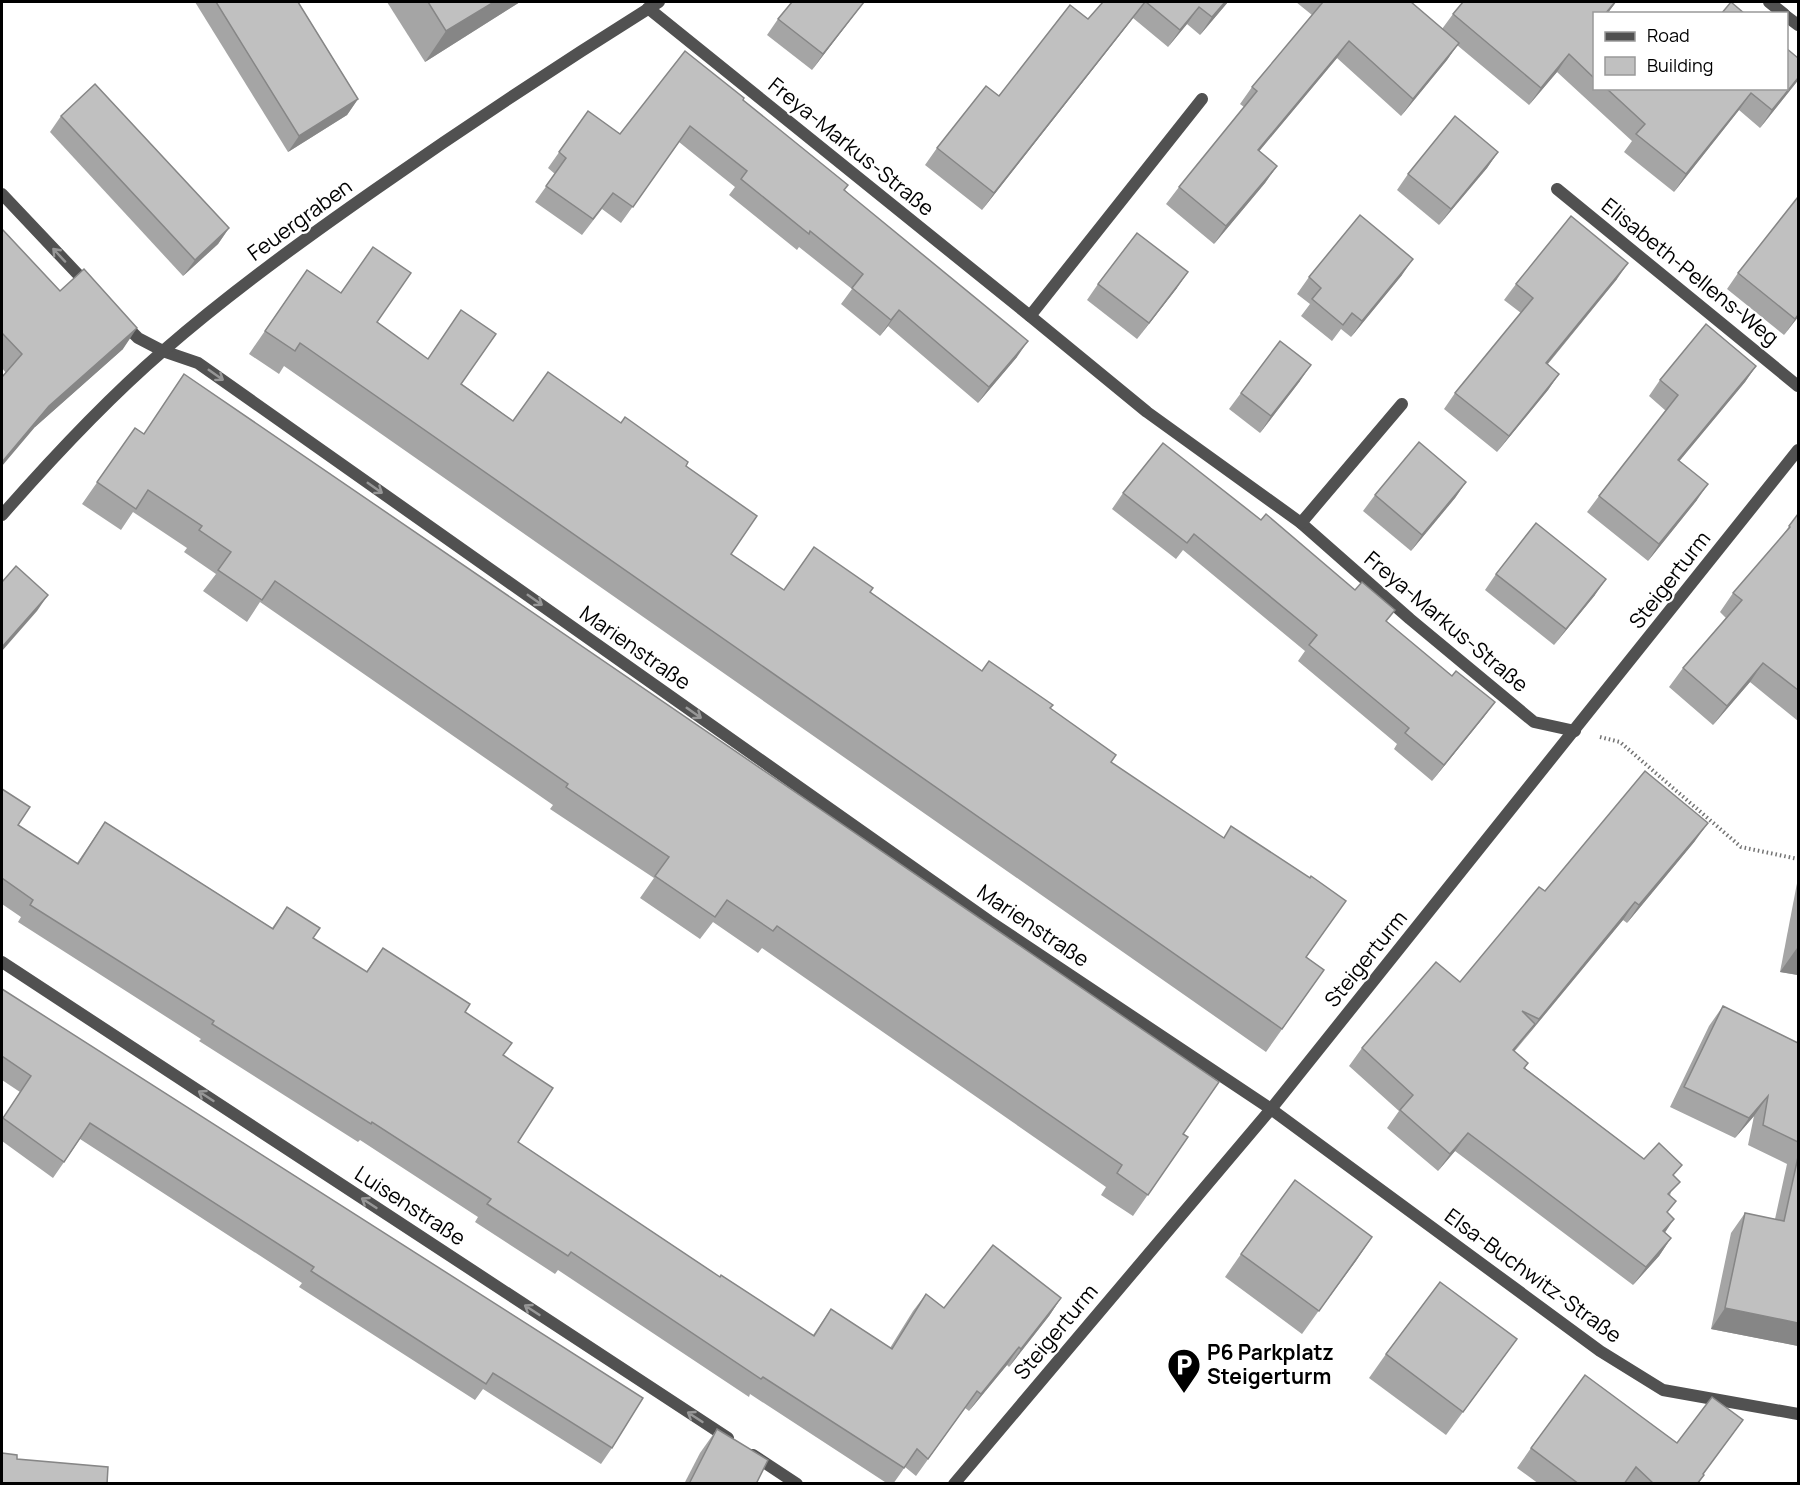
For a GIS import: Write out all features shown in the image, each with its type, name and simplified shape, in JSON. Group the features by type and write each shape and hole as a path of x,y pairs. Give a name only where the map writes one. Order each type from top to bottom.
{"street":[{"path":"1768,2 1781,12"},
{"name":"Freya-Markus-Straße","path":"653,5 1147,412 1301,523 1410,619 1534,722 1575,731"},
{"name":"Feuergraben","path":"2,515 66,442 164,351 280,256 446,140 653,5"},
{"path":"1030,316 1202,99"},
{"name":"Elisabeth-Pellens-Weg","path":"1557,189 1798,386"},
{"path":"2,194 98,296"},
{"name":"Marienstraße","path":"114,313 138,338 164,351 198,363 989,921 1271,1109"},
{"path":"1301,523 1402,404"},
{"name":"Steigerturm","path":"954,1484 1271,1109 1798,450"},
{"name":"Luisenstraße","path":"2,962 797,1484"},
{"name":"Elsa-Buchwitz-Straße","path":"1271,1109 1600,1351 1663,1390 1798,1414"}],"path":[{"path":"1575,731 1620,742 1741,847 1798,859"}],"building":[{"path":"216,2 298,2 358,99 299,136"},
{"path":"428,2 494,2 446,31"},
{"path":"792,2 864,2 823,54 778,19"},
{"path":"1103,2 1145,2 994,193 937,148 986,86 999,96 1070,5 1088,19"},
{"path":"1146,2 1225,2 1212,17 1199,7 1180,30"},
{"path":"1323,2 1411,2 1459,43 1413,99 1349,41 1258,150 1277,166 1226,226 1179,187 1257,91 1252,87"},
{"path":"1463,2 1615,2 1607,12 1593,12 1593,77 1569,54 1541,88 1453,14"},
{"path":"1731,2 1743,12 1723,12"},
{"path":"1788,50 1798,58 1798,78 1772,110 1751,93 1686,174 1636,134 1645,124 1608,90 1788,90"},
{"path":"685,51 848,185 844,190 1028,341 989,387 899,310 891,320 852,288 863,274 741,179 747,171 690,126 633,207 613,193 593,219 546,186 566,158 559,152 588,111 620,134"},
{"path":"95,84 229,228 195,260 61,116"},
{"path":"1455,116 1498,152 1451,209 1408,174"},
{"path":"1798,197 1798,315 1795,319 1738,273"},
{"path":"1360,215 1413,259 1362,321 1352,313 1343,325 1312,299 1321,288 1309,277"},
{"path":"1571,216 1628,263 1546,363 1559,374 1509,436 1455,393 1533,298 1516,284"},
{"path":"2,229 60,291 84,269 137,328 49,406 2,462 2,377 22,354 2,333"},
{"path":"1137,233 1188,272 1149,323 1098,284"},
{"path":"373,247 411,273 377,322 428,359 461,310 496,334 461,384 513,421 548,372 621,423 625,417 688,462 686,466 757,516 731,554 784,590 814,547 873,588 870,592 982,671 989,661 1053,705 1050,708 1116,755 1111,762 1224,838 1231,826 1310,878 1311,876 1346,901 1306,957 1324,970 1282,1029 300,343 295,351 265,331 307,270 341,293"},
{"path":"1706,324 1756,366 1678,460 1708,484 1659,544 1599,496 1678,395 1660,380"},
{"path":"1280,341 1311,365 1271,416 1241,393"},
{"path":"184,374 1219,1082 1183,1134 1188,1137 1148,1195 1117,1173 1122,1165 777,926 773,931 727,900 715,917 655,876 669,857 566,787 568,784 275,581 262,600 218,570 231,552 199,530 202,526 148,490 136,509 97,482 135,428 144,434"},
{"path":"1419,442 1466,482 1422,535 1375,495"},
{"path":"1163,443 1261,520 1266,514 1355,590 1362,582 1395,610 1386,621 1452,676 1456,671 1495,702 1444,765 1405,733 1409,728 1309,645 1317,635 1194,534 1187,543 1123,493"},
{"path":"1798,514 1798,690 1763,663 1727,706 1683,668 1742,600 1733,593 1790,527"},
{"path":"1536,523 1606,579 1566,629 1496,574"},
{"path":"16,566 48,595 2,647 2,582"},
{"path":"1645,771 1708,823 1639,905 1635,902 1539,1019 1522,1011 1535,1024 1513,1050 1528,1063 1524,1068 1644,1159 1659,1143 1682,1165 1673,1175 1680,1182 1668,1194 1676,1201 1667,1212 1674,1219 1663,1231 1671,1238 1646,1267 1468,1133 1450,1154 1400,1110 1413,1095 1362,1048 1436,962 1460,982 1539,887 1545,891"},
{"path":"2,789 30,807 18,825 78,864 105,822 273,929 287,907 320,928 313,938 367,972 383,948 470,1004 465,1012 512,1043 503,1055 553,1088 518,1142 720,1277 721,1275 814,1336 831,1309 892,1349 926,1294 944,1308 993,1245 1061,1298 1021,1349 1019,1347 981,1394 977,1391 928,1459 917,1449 904,1468 763,1377 761,1379 571,1252 568,1256 487,1204 491,1199 372,1122 371,1124 212,1024 214,1021 30,905 33,900 2,878"},
{"path":"2,989 643,1398 612,1448 493,1373 486,1384 311,1271 314,1267 90,1123 64,1162 3,1118 31,1076 2,1056"},
{"path":"1723,1006 1798,1043 1798,1142 1763,1125 1768,1096 1749,1118 1684,1087"},
{"path":"1798,1157 1798,1323 1725,1308 1745,1213 1784,1221"},
{"path":"1295,1180 1372,1237 1319,1311 1241,1254"},
{"path":"1440,1282 1517,1339 1463,1412 1386,1354"},
{"path":"1585,1375 1677,1443 1712,1397 1743,1420 1697,1484 1654,1484 1636,1467 1624,1484 1579,1484 1531,1448"},
{"path":"717,1429 768,1460 756,1484 689,1484"},
{"path":"2,1453 17,1455 17,1459 108,1467 107,1484 2,1484"}],"place":[{"name":"P6 Parkplatz Steigerturm","path":"1184,1394"}]}
